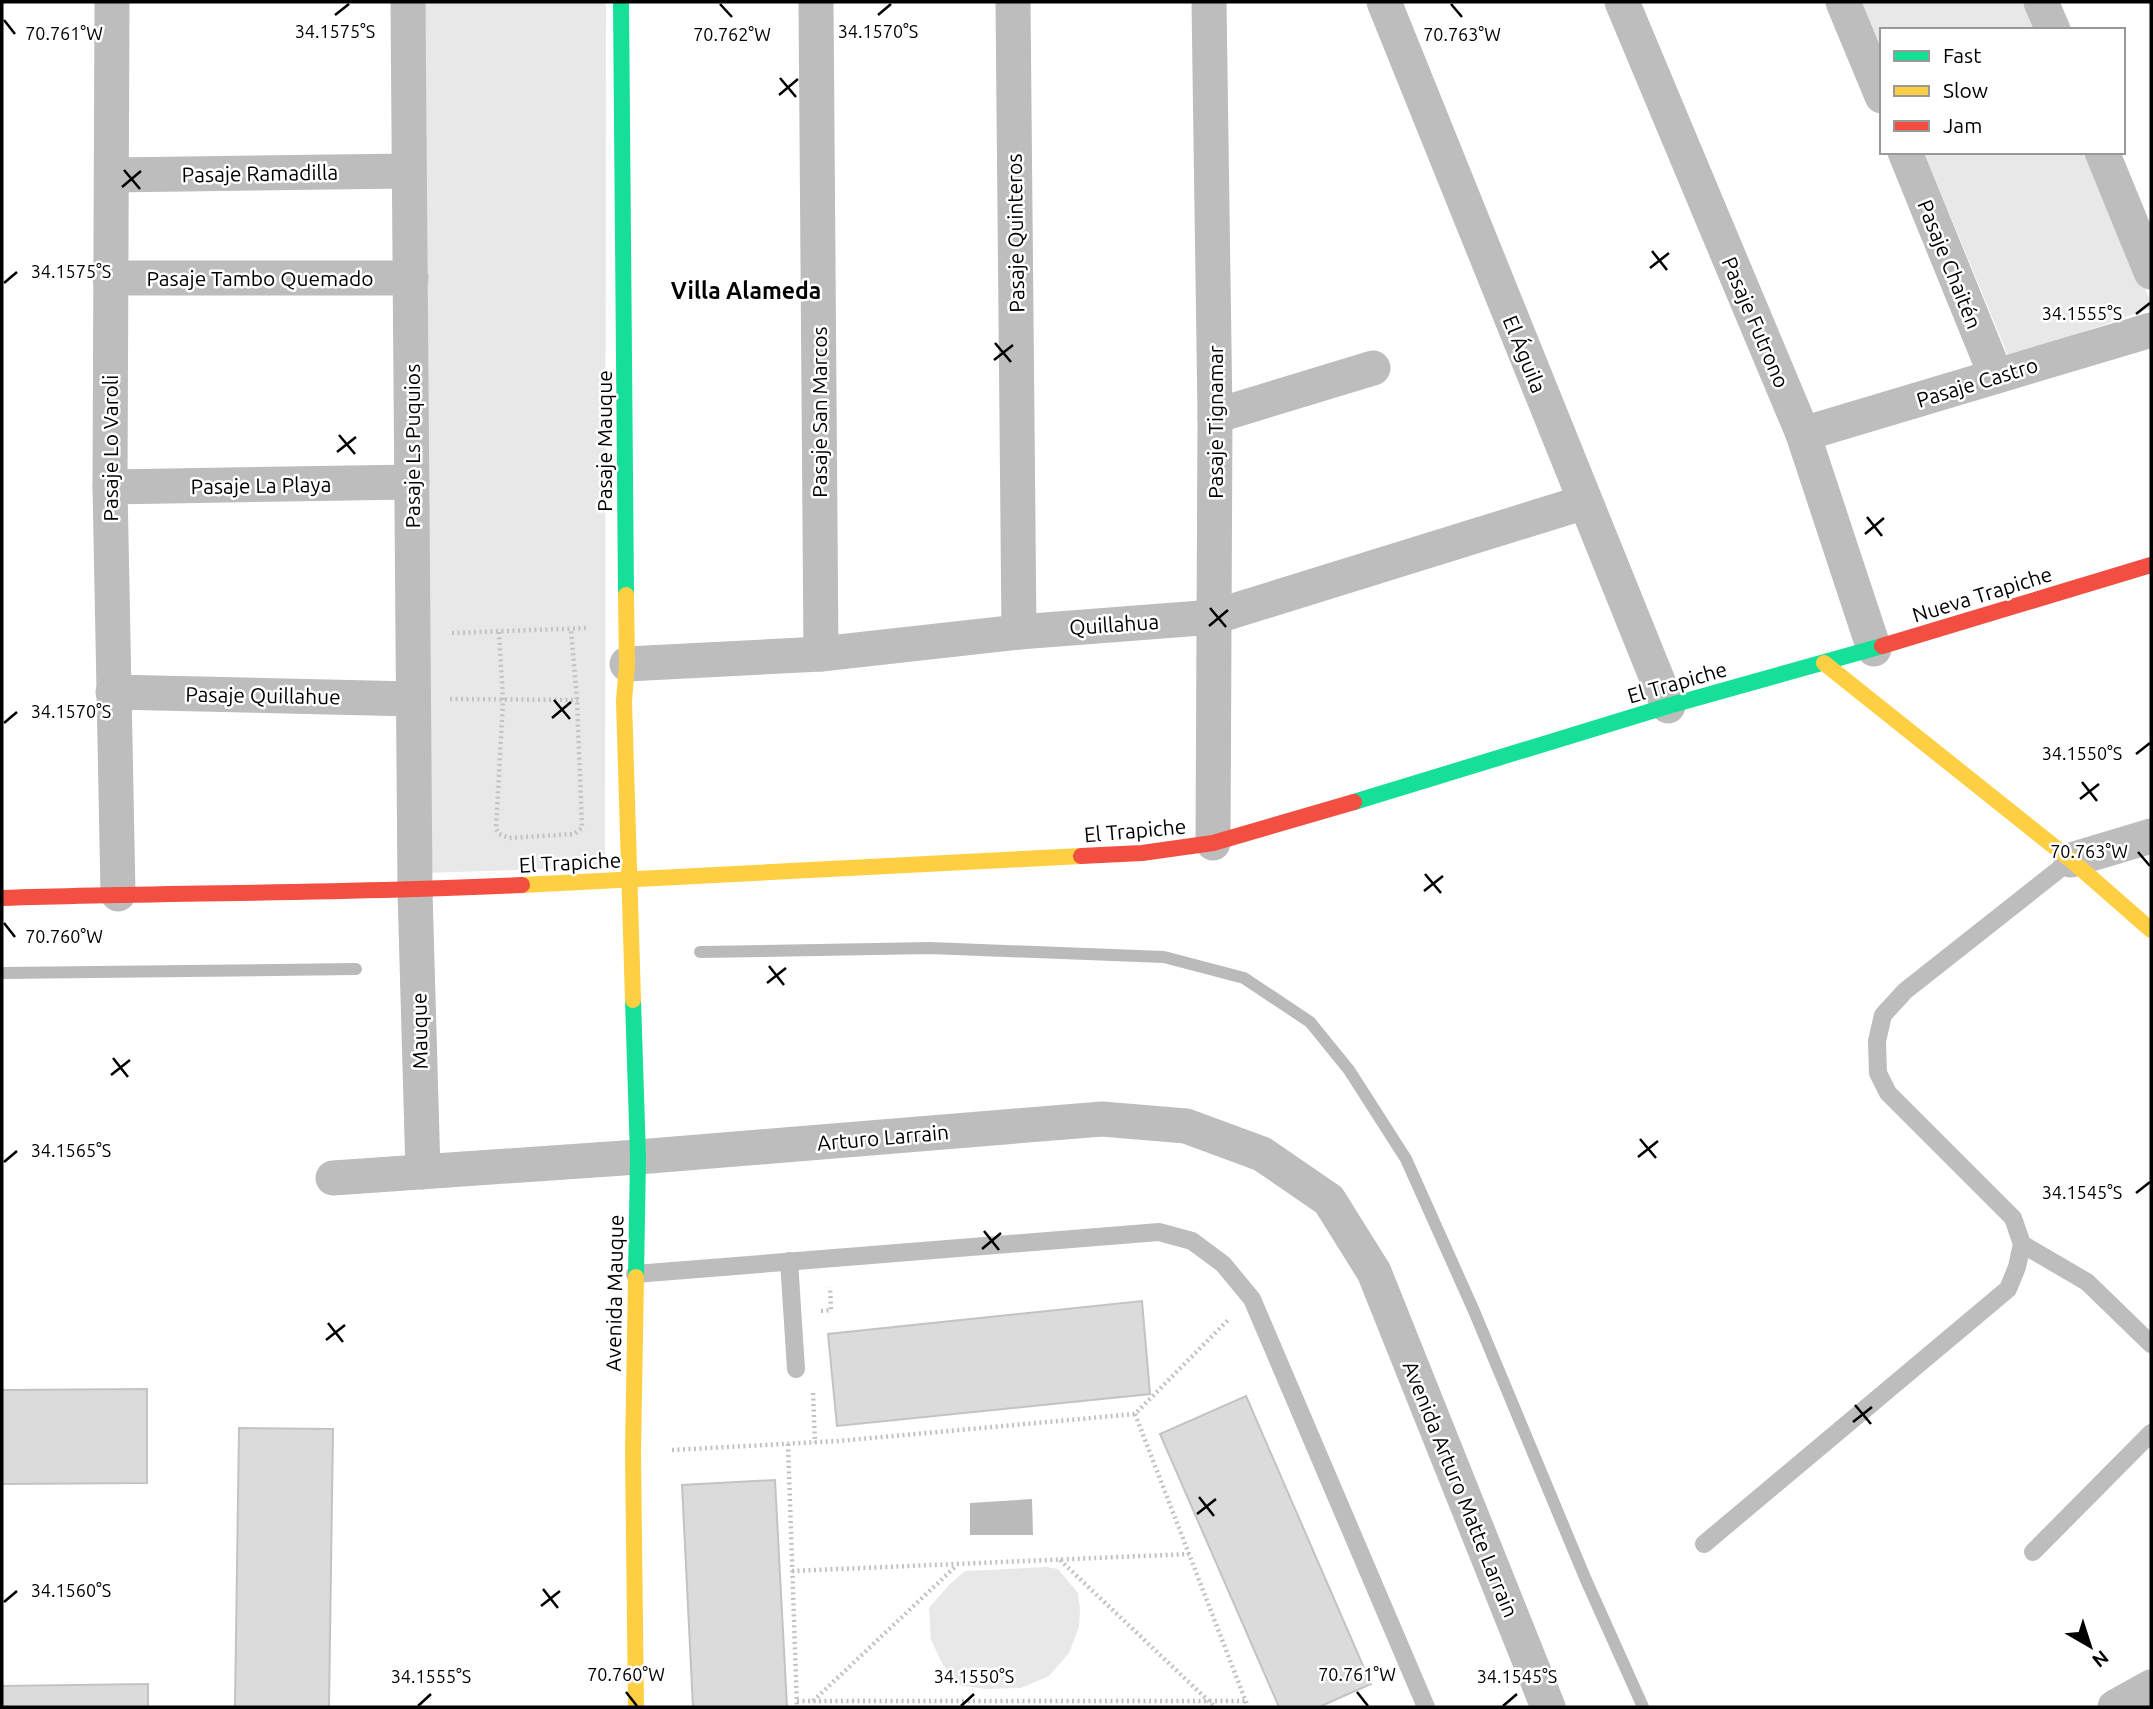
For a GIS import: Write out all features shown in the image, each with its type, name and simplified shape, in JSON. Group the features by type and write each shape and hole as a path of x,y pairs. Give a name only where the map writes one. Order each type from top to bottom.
{"street":[{"name":"Pasaje Lo Varoli","path":"111,2 110,487 118,894"},
{"name":"Pasaje Ls Puquios","path":"408,2 415,891"},
{"name":"Pasaje Mauque","path":"621,2 627,664 624,701 629,880"},
{"name":"Pasaje San Marcos","path":"816,2 821,654"},
{"name":"Pasaje Quinteros","path":"1013,2 1019,632"},
{"name":"Pasaje Tignamar","path":"1209,2 1215,416 1213,843"},
{"name":"El Águila","path":"1384,2 1668,706"},
{"name":"Pasaje Futrono","path":"1622,2 1803,434 1874,649"},
{"path":"1843,2 1880,91"},
{"path":"2041,2 2052,28"},
{"name":"Pasaje Chaitén","path":"1906,154 1996,376"},
{"path":"2103,154 2151,272"},
{"name":"Pasaje Ramadilla","path":"112,175 408,171"},
{"name":"Pasaje Tambo Quemado","path":"110,278 411,278"},
{"name":"Pasaje Castro","path":"1803,434 2151,330"},
{"path":"1215,416 1373,368"},
{"name":"Pasaje La Playa","path":"110,487 412,482"},
{"name":"Quillahua","path":"627,664 821,654 1019,632 1214,617 1585,502"},
{"name":"Nueva Trapiche","path":"1824,663 2151,565"},
{"path":"1824,663 2071,860 2151,930"},
{"name":"El Trapiche","path":"2,898 415,891 1142,853 1213,843 1280,825 1668,706 1824,663"},
{"name":"Pasaje Quillahue","path":"113,692 413,699"},
{"path":"2071,860 2151,836"},
{"name":"Avenida Mauque","path":"629,880 638,1157 633,1452 636,1707"},
{"name":"Mauque","path":"415,891 423,1172"},
{"name":"Arturo Larrain","path":"334,1178 638,1157 1102,1119 1186,1126 1262,1154 1329,1200 1374,1272"},
{"name":"Avenida Arturo Matte Larrain","path":"1374,1272 1548,1707"},
{"path":"2115,1707 2151,1687"}],"lane":[{"path":"1704,1544 2008,1289 2022,1244 2013,1218 1888,1093 1878,1073 1877,1041 1883,1015 1905,991 2071,860"},
{"path":"635,1274 1159,1232 1192,1241 1223,1264 1252,1299 1426,1707"},
{"path":"2022,1244 2087,1282 2151,1344"},
{"path":"789,1262 796,1369"},
{"path":"2033,1552 2151,1433"}],"path":[{"path":"413,634 626,627"},
{"path":"499,632 503,699 496,829 499,834 509,838 574,834 582,828 571,629"},
{"path":"413,699 624,701"},
{"path":"633,1452 788,1444 1135,1414 1214,1331 1252,1299"},
{"path":"788,1444 797,1704 813,1701 1208,1701 1247,1704 1135,1414"},
{"path":"792,1571 1189,1554"},
{"path":"1059,1560 1214,1707"},
{"path":"813,1701 958,1564"}],"shaded area":[{"path":"420,2 606,2 605,867 424,873"},
{"path":"1862,2 2024,2 2035,28 1880,28 1880,44"},
{"path":"1925,154 2089,154 2151,303 2151,308 2009,358"},
{"path":"1032,1499 1033,1535 970,1535 970,1503"},
{"path":"1047,1567 1058,1569 1078,1593 1079,1627 1069,1653 1049,1676 1021,1688 986,1689 959,1685 943,1665 931,1640 929,1608 965,1571"}],"building":[{"path":"1142,1301 1150,1394 837,1426 828,1334"},
{"path":"147,1389 147,1483 2,1484 2,1390"},
{"path":"1246,1396 1371,1684 1319,1707 1279,1707 1160,1434"},
{"path":"239,1428 333,1429 329,1707 235,1707"},
{"path":"775,1480 787,1707 693,1707 682,1485"},
{"path":"148,1684 148,1707 2,1707 2,1686"}],"waterway":[{"path":"700,952 930,948 1164,957 1244,978 1310,1022 1349,1070 1406,1159 1643,1707"},
{"path":"2,973 356,969"}],"traffic: fast":[{"path":"621,2 626,595"},
{"path":"1354,802 1668,706 1882,646"},
{"path":"633,1000 638,1157 636,1277"}],"traffic: slow":[{"path":"626,595 627,664 624,701 633,1000"},
{"path":"1824,663 2071,860 2151,930"},
{"path":"522,885 1081,856"},
{"path":"636,1277 633,1453 636,1707"}],"traffic: jam":[{"path":"1882,646 2151,565"},
{"path":"1081,856 1142,853 1213,843 1354,802"},
{"path":"2,898 522,885"}],"district":[{"name":"Villa Alameda","path":"746,290"}]}
